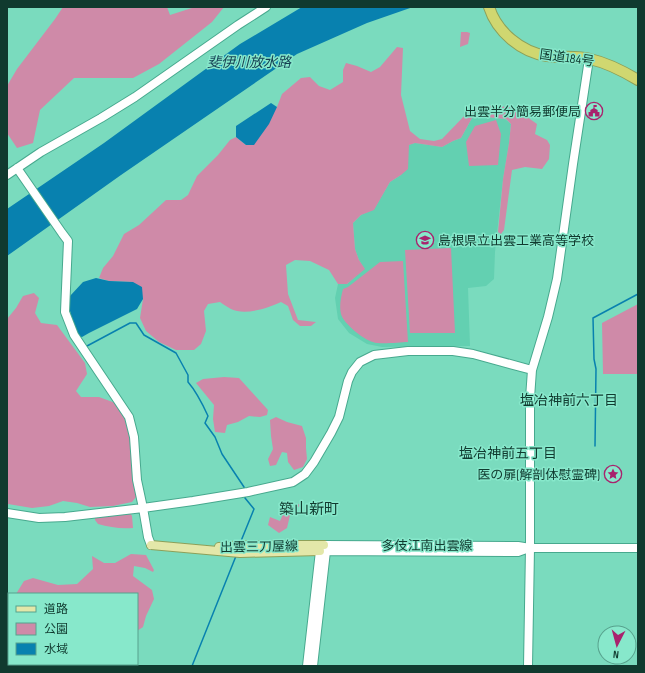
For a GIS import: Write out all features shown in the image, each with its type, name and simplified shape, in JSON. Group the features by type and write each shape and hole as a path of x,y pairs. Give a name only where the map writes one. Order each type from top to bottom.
{"highway":[{"name":"国道184号","path":"489,7 494,20 503,32 514,42 531,52 547,56 589,58 614,66 638,80"}],"main road":[{"name":"出雲三刀屋線","path":"151,545 240,553 323,549"}],"street":[{"path":"7,175 41,152 135,97 266,7"},
{"path":"528,666 530,398 532,370 548,317 557,279 589,58"},
{"path":"17,168 68,241 65,312 74,335 129,417 134,437 137,480 148,537 151,545"},
{"path":"7,513 39,518 65,517 143,508 248,492 293,482 305,474 331,433 339,418 348,381 352,372 360,362 374,354 408,351 454,351 473,354 532,370"},
{"name":"多伎江南出雲線","path":"323,549 518,546 530,548 638,548"},
{"path":"307,666 323,549"},
{"path":"313,666 323,549"}],"shaded area":[{"name":"島根県立出雲工業高等学校","path":"486,117 505,119 511,124 503,179 495,252 494,279 486,286 468,288 470,346 382,347 367,344 349,333 338,319 335,298 338,284 347,284 364,269 355,249 353,223 361,215 374,209 390,182 401,175 408,145 415,143 442,147 461,138 472,118"}],"green space":[{"path":"63,7 167,7 170,15 195,7 224,7 212,22 159,64 133,78 74,78 40,110 33,143 17,148 7,133 7,86 17,69"},
{"path":"461,32 470,33 468,44 460,47"},
{"path":"397,47 403,48 401,95 410,131 420,139 434,141 442,139 469,111 482,105 509,107 520,112 537,124 535,134 547,140 550,145 549,159 542,169 525,167 512,170 504,230 501,234 498,232 503,179 511,124 506,119 486,117 472,118 461,138 442,147 415,143 409,145 408,169 390,182 374,210 361,215 353,223 355,249 359,260 365,269 347,284 338,284 329,270 310,261 295,260 286,265 288,294 298,320 316,322 311,326 300,326 293,320 288,306 281,302 263,309 243,312 231,309 220,302 208,304 204,311 206,331 201,344 194,350 176,350 159,342 146,331 140,318 143,299 133,282 109,281 99,278 103,268 113,256 124,234 139,225 166,200 181,200 188,195 197,176 218,155 230,140 236,137 246,145 277,107 282,94 301,78 310,77 319,86 330,90 343,82 343,70 346,63 371,72 380,67"},
{"path":"496,120 501,134 498,165 469,166 466,142 475,126"},
{"path":"451,248 455,333 410,333 405,250"},
{"path":"403,261 408,342 376,343 369,341 354,331 341,314 340,305 343,289 348,287 380,262"},
{"path":"34,293 39,298 35,313 41,323 57,325 85,363 87,374 76,391 81,397 99,397 118,404 127,417 133,454 136,497 132,502 113,506 90,507 63,501 49,506 32,508 7,503 7,319 23,296"},
{"path":"638,304 638,374 603,374 602,323"},
{"path":"224,377 239,378 268,410 267,415 260,417 249,416 238,422 227,425 225,433 215,432 213,419 214,405 196,383 203,379"},
{"path":"276,417 302,426 306,438 307,459 303,467 294,470 288,462 287,453 282,452 276,465 270,466 268,459 273,449 270,420"},
{"path":"299,504 300,506 291,511 287,528 279,533 268,525 270,517 280,521 285,510"},
{"path":"130,513 132,516 133,528 106,526 98,524 95,520 95,516"},
{"path":"131,554 146,555 154,570 153,572 145,568 134,566 133,576 152,590 154,599 146,616 143,627 138,630 138,593 17,593 24,581 33,578 58,585 77,584 93,569 92,556 104,563 115,563"},
{"path":"42,665 130,665 130,666"}],"water":[{"name":"斐伊川放水路","path":"302,7 413,7 367,23 297,54 121,175 7,256 7,209 104,143 240,44"},
{"path":"271,103 277,107 269,124 254,145 246,145 236,137 236,126"},
{"path":"96,278 109,281 133,282 142,287 143,299 137,309 82,337 79,336 72,322 69,305 70,296 83,282"}],"waterway":[{"path":"595,446 596,369 594,359 593,318 638,294"},
{"path":"87,346 130,323 136,323 144,335 176,353 188,375 188,382 199,398 208,416 205,423 215,437 222,454 244,489"},
{"path":"241,541 254,509 245,498 245,495"},
{"path":"192,666 236,556"}],"place":[{"name":"出雲半分簡易郵便局","path":"594,111"},
{"name":"島根県立出雲工業高等学校","path":"425,240"},
{"name":"医の扉(解剖体慰霊碑)","path":"613,474"}],"district":[{"name":"塩冶神前六丁目","path":"569,400"},
{"name":"塩冶神前五丁目","path":"508,453"},
{"name":"築山新町","path":"309,509"}]}
